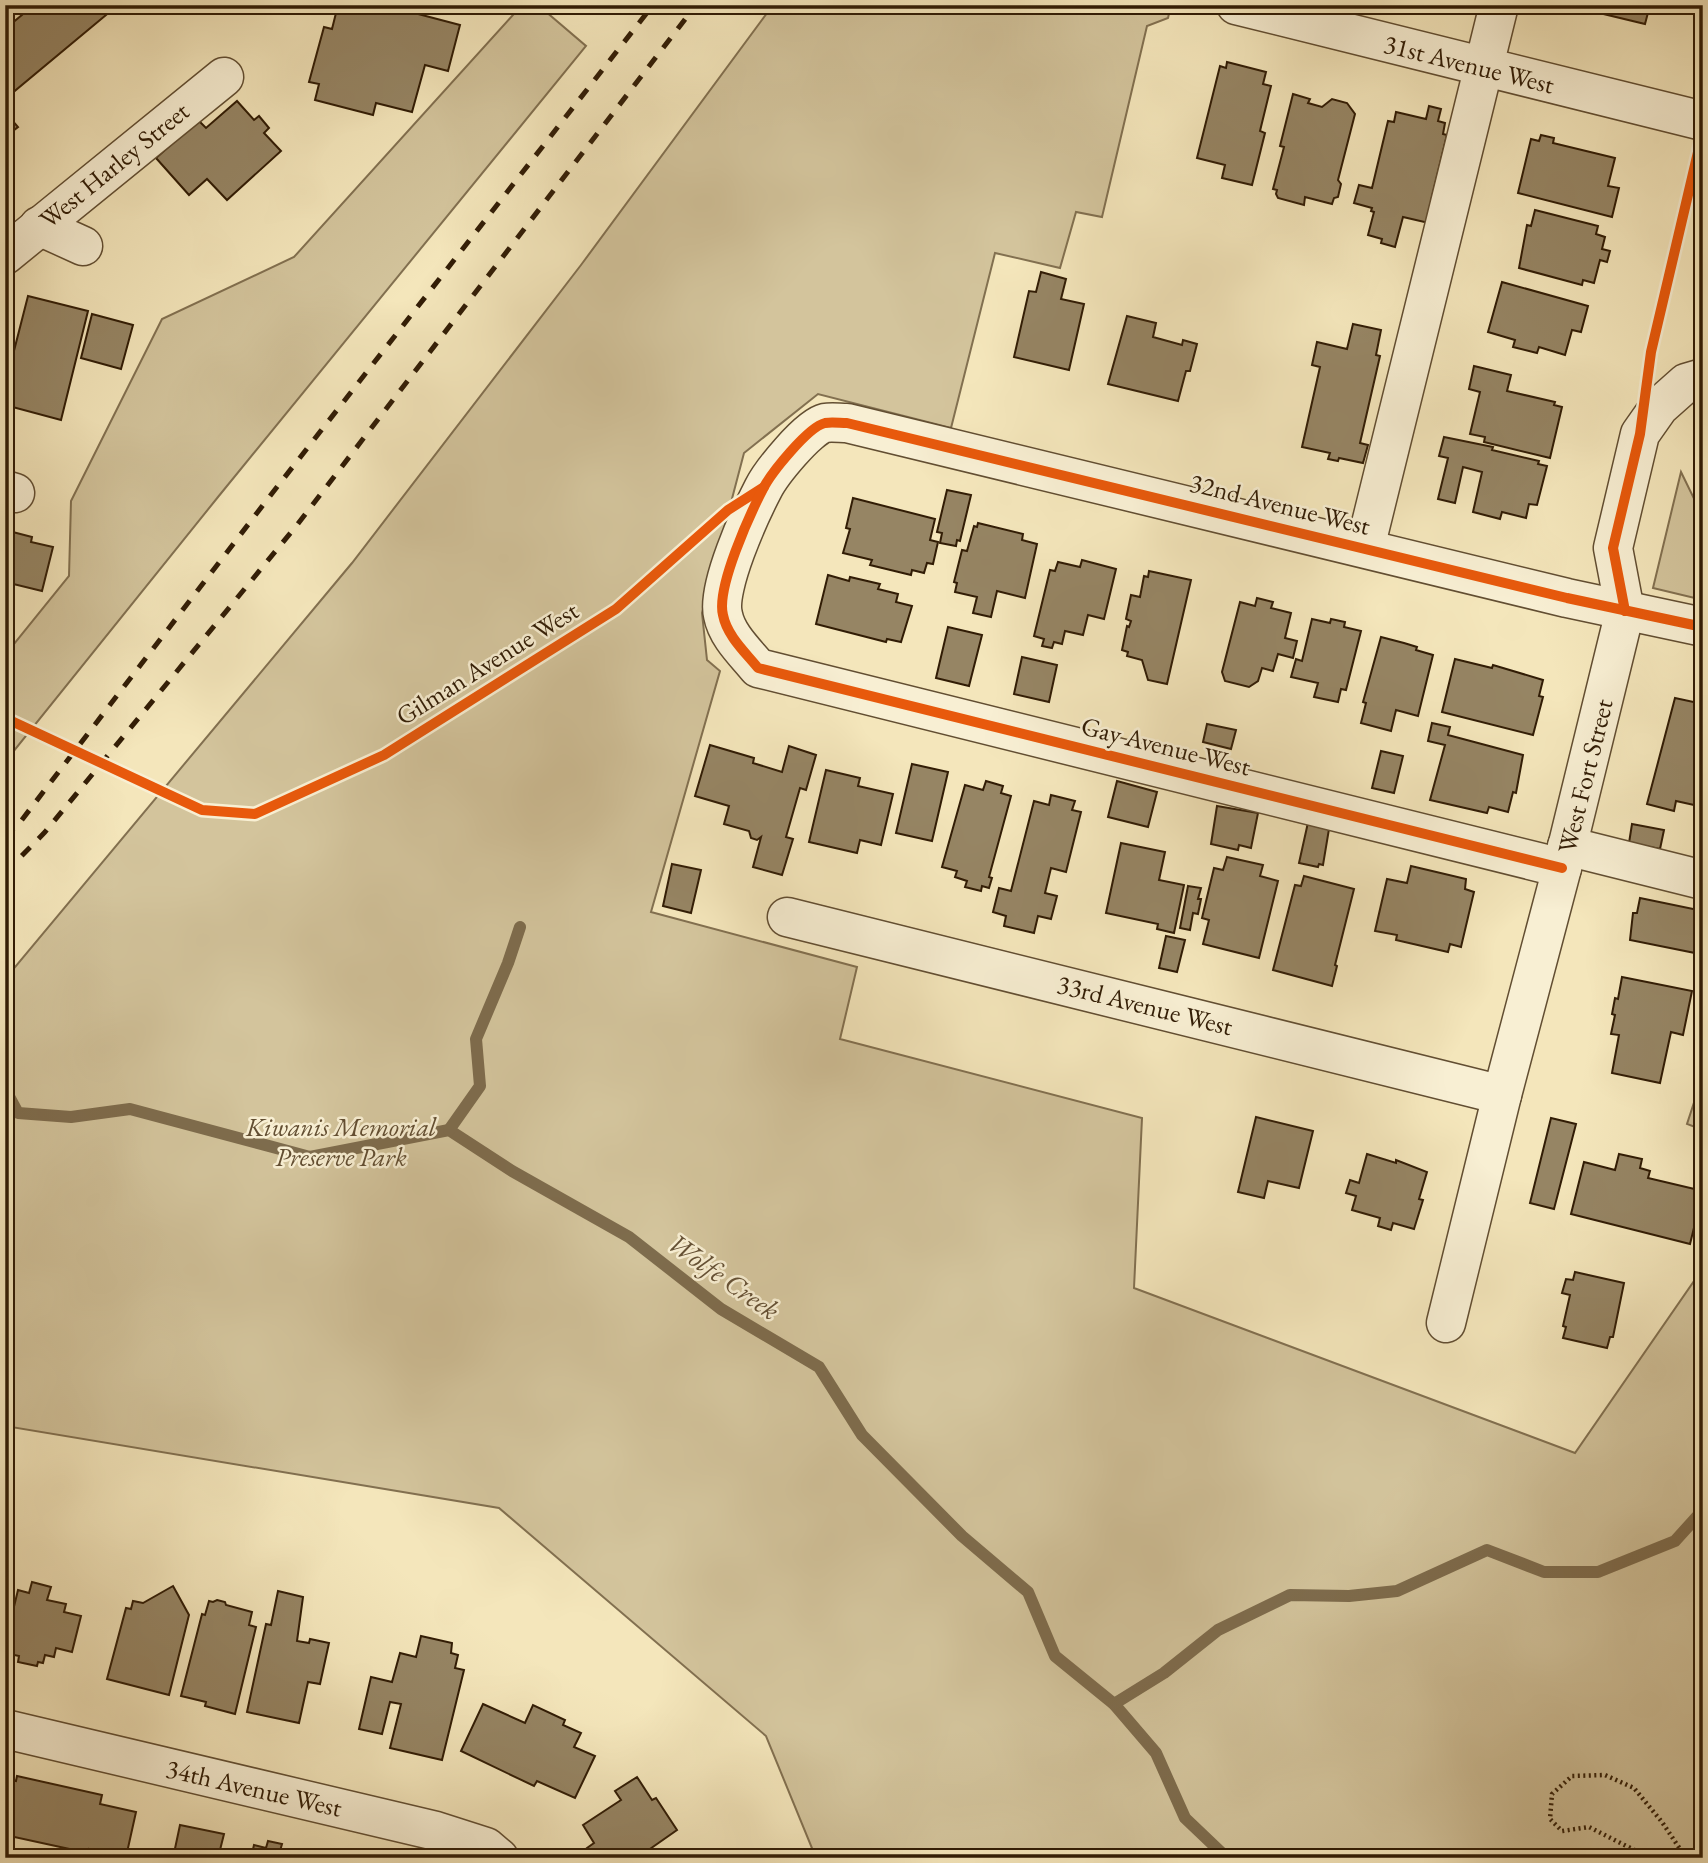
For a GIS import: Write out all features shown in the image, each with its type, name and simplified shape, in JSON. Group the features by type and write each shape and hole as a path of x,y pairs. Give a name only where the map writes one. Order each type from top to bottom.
{"street":[{"name":"31st Avenue West","path":"1236,5 1703,121"},
{"path":"1365,548 1499,5"},
{"name":"West Harley Street","path":"5,255 224,76"},
{"path":"39,226 83,247"},
{"name":"West Fort Street","path":"1446,1323 1625,611 1613,548 1640,434 1659,407 1686,383 1703,378"},
{"name":"32nd Avenue West","path":"758,668 734,639 722,615 726,582 736,551 764,487 807,436 824,423 847,423 1625,611 1703,627"},
{"name":"Gay Avenue West","path":"758,668 1565,857 1703,880"},
{"name":"33rd Avenue West","path":"787,917 1502,1095"},
{"name":"34th Avenue West","path":"5,1729 436,1830 486,1847 499,1858"}],"path":[{"path":"1650,1858 1589,1827 1562,1831 1550,1819 1552,1794 1572,1776 1605,1775 1634,1788 1662,1822 1686,1858"}],"green space":[{"path":"522,5 538,5 586,46 5,762 5,655 69,576 71,501 162,319 294,257"},
{"name":"Kiwanis Memorial Preserve Park","path":"773,5 1171,5 1168,18 1147,26 1102,217 1076,212 1060,268 995,253 951,428 818,394 744,453 702,613 707,660 720,671 651,912 857,967 840,1039 1142,1118 1134,1288 1575,1453 1703,1268 1703,1858 816,1858 766,1736 499,1508 5,1426 5,979 352,563 581,265"},
{"path":"1681,472 1703,517 1703,600 1653,588"},
{"path":"1703,1075 1703,1130 1687,1124"}],"building":[{"path":"34,5 118,5 5,99 5,29"},
{"path":"338,5 384,5 460,25 448,71 425,65 412,112 376,103 373,115 315,100 319,84 309,82 324,27 332,29"},
{"path":"1566,5 1650,5 1645,24"},
{"path":"1227,62 1266,72 1263,84 1271,86 1260,131 1265,133 1252,185 1222,178 1225,165 1197,158 1220,66 1226,68"},
{"path":"1293,94 1310,99 1308,103 1322,107 1332,99 1347,103 1355,114 1338,180 1341,184 1338,197 1334,198 1332,204 1305,197 1304,205 1278,198 1277,190 1273,189 1284,147 1280,146"},
{"path":"237,101 254,120 259,116 269,128 264,133 281,151 227,200 207,179 189,195 156,158 198,120 206,128"},
{"path":"1429,106 1441,109 1438,121 1445,123 1443,134 1447,135 1431,201 1433,224 1403,217 1395,247 1381,243 1382,239 1368,235 1374,212 1371,211 1372,208 1354,203 1359,185 1372,188 1388,121 1394,122 1396,112 1426,119"},
{"path":"5,112 18,127 5,137"},
{"path":"1541,135 1554,138 1553,143 1615,158 1608,186 1619,188 1612,217 1518,193 1531,139 1539,141"},
{"path":"1535,210 1598,226 1596,234 1605,237 1602,249 1610,251 1607,262 1600,260 1594,283 1583,280 1582,285 1519,268 1527,225 1531,226"},
{"path":"1041,272 1066,279 1061,299 1084,304 1069,370 1014,357 1029,291 1036,292"},
{"path":"1502,282 1588,306 1581,332 1572,330 1565,355 1539,347 1537,353 1513,347 1515,340 1488,332"},
{"path":"28,296 88,311 61,420 5,405 5,386"},
{"path":"92,314 133,325 121,369 81,358"},
{"path":"1127,316 1156,323 1153,337 1182,345 1183,340 1197,344 1178,401 1108,384"},
{"path":"1353,324 1381,330 1376,355 1380,356 1360,443 1368,445 1363,463 1339,458 1338,461 1328,459 1330,453 1302,447 1320,367 1312,365 1317,342 1347,349"},
{"path":"1474,366 1511,375 1507,391 1555,402 1554,405 1562,407 1550,458 1484,442 1485,437 1470,434 1480,392 1469,389"},
{"path":"1444,437 1493,447 1492,450 1539,461 1538,464 1547,466 1537,505 1529,504 1526,518 1502,512 1500,519 1473,512 1482,472 1463,467 1455,503 1438,499 1448,458 1439,456"},
{"path":"947,490 971,495 960,541 957,540 956,546 940,543 942,533 937,532"},
{"path":"853,498 935,519 930,540 938,542 933,564 927,563 924,573 912,570 911,575 870,565 872,560 843,553 850,529 846,528"},
{"path":"978,523 1023,534 1022,540 1037,544 1025,598 997,591 991,617 973,613 977,597 955,592 957,583 954,582 962,550 967,551 974,526 977,527"},
{"path":"5,530 32,537 31,542 53,547 42,591 5,582"},
{"path":"1082,560 1116,569 1104,619 1088,615 1083,635 1065,631 1062,644 1054,642 1052,648 1042,646 1044,639 1034,636 1050,570 1055,571 1058,562 1080,567"},
{"path":"1149,571 1191,580 1167,684 1148,680 1142,660 1127,656 1128,652 1122,650 1127,626 1129,627 1131,621 1126,619 1131,595 1140,597 1144,576 1148,577"},
{"path":"828,575 849,581 850,577 880,584 878,589 898,594 896,602 912,606 901,642 887,639 886,642 816,624"},
{"path":"1257,598 1273,602 1271,608 1291,613 1285,638 1297,641 1293,658 1278,654 1273,671 1262,668 1258,681 1249,687 1225,681 1222,672 1240,602 1255,606"},
{"path":"1312,619 1330,623 1331,619 1345,622 1344,627 1361,631 1346,690 1341,689 1338,702 1314,697 1318,683 1291,677 1296,659 1302,661"},
{"path":"948,627 982,635 969,686 936,678"},
{"path":"1381,637 1417,647 1416,650 1433,655 1418,716 1396,710 1391,731 1361,723 1366,703 1363,702"},
{"path":"1022,657 1057,665 1049,702 1014,694"},
{"path":"1455,659 1492,668 1493,665 1543,680 1539,696 1543,697 1533,735 1442,712"},
{"path":"1675,698 1703,704 1703,807 1676,801 1674,811 1647,804"},
{"path":"1432,723 1450,727 1448,735 1523,755 1516,793 1513,792 1508,812 1489,807 1487,813 1430,800 1445,745 1428,741"},
{"path":"1207,724 1236,730 1231,749 1203,742"},
{"path":"710,745 754,758 753,763 782,772 789,746 816,755 806,790 800,788 786,837 793,839 782,875 753,867 761,837 757,840 751,838 749,831 724,824 729,806 695,796"},
{"path":"1381,751 1403,756 1394,793 1372,788"},
{"path":"912,764 948,772 932,841 896,833"},
{"path":"826,770 860,778 858,786 893,794 881,845 860,840 857,853 809,842"},
{"path":"986,781 1003,786 1001,793 1011,796 989,877 992,878 989,888 982,886 981,891 965,887 967,881 955,877 957,871 942,867 965,785 983,790"},
{"path":"1117,781 1157,792 1148,827 1108,817"},
{"path":"1051,795 1075,801 1072,810 1081,812 1066,872 1051,868 1045,893 1057,896 1051,919 1038,916 1034,933 1004,926 1006,916 993,912 999,888 1011,891 1034,801 1049,805"},
{"path":"1217,806 1258,813 1251,848 1239,845 1238,850 1211,844"},
{"path":"1309,818 1330,823 1323,865 1319,864 1318,867 1299,863"},
{"path":"1632,824 1664,830 1660,849 1629,843"},
{"path":"1121,843 1165,852 1159,880 1184,885 1174,933 1157,929 1158,924 1106,913"},
{"path":"1227,857 1263,865 1260,876 1278,881 1259,958 1203,944 1209,920 1202,918 1214,868 1223,870"},
{"path":"672,864 701,870 691,913 663,906"},
{"path":"1411,866 1466,879 1465,889 1474,892 1461,947 1450,944 1448,952 1396,940 1397,935 1375,931 1387,879 1407,883"},
{"path":"1304,876 1354,889 1332,986 1273,970 1295,885 1301,886"},
{"path":"1188,886 1201,888 1198,914 1193,913 1190,930 1180,928"},
{"path":"1640,898 1703,911 1695,953 1630,940 1633,913 1637,913"},
{"path":"1166,936 1185,940 1177,972 1159,968"},
{"path":"1622,977 1692,991 1683,1035 1671,1032 1660,1083 1612,1073 1619,1035 1611,1034 1615,1015 1612,1014"},
{"path":"1256,1117 1313,1131 1299,1188 1268,1181 1264,1198 1238,1192"},
{"path":"1551,1118 1576,1124 1554,1209 1530,1203"},
{"path":"1367,1154 1396,1163 1396,1160 1427,1172 1419,1199 1423,1200 1414,1229 1393,1223 1391,1230 1378,1226 1380,1218 1352,1210 1356,1196 1346,1193 1350,1180 1359,1183"},
{"path":"1619,1154 1642,1159 1640,1168 1650,1171 1648,1178 1703,1191 1690,1244 1571,1214 1584,1162 1615,1170"},
{"path":"1575,1272 1624,1283 1613,1337 1610,1337 1607,1348 1563,1338 1570,1295 1562,1293 1566,1279 1573,1280"},
{"path":"32,1582 51,1587 47,1600 66,1604 64,1612 81,1616 72,1652 56,1648 54,1657 45,1655 43,1663 38,1662 37,1666 18,1662 19,1656 5,1653 18,1590 29,1593"},
{"path":"173,1586 189,1615 169,1695 107,1679 126,1608 131,1609 133,1601 143,1603"},
{"path":"278,1591 303,1597 297,1641 309,1643 310,1639 329,1643 320,1684 308,1682 299,1723 247,1712 266,1624 271,1625"},
{"path":"217,1600 252,1612 249,1625 256,1627 235,1714 205,1706 206,1702 181,1696 202,1614 205,1615 209,1601"},
{"path":"421,1636 452,1643 451,1653 458,1655 455,1668 464,1670 442,1760 390,1748 401,1704 390,1702 382,1734 359,1729 371,1677 392,1682 400,1653 416,1657"},
{"path":"483,1704 525,1723 533,1705 565,1720 563,1725 581,1733 574,1747 595,1756 575,1798 537,1781 534,1786 461,1751"},
{"path":"17,1776 102,1795 100,1804 136,1812 126,1857 89,1849 88,1853 5,1835 5,1779 16,1781"},
{"path":"637,1777 652,1800 656,1798 677,1830 637,1858 593,1858 587,1848 594,1843 583,1825 621,1800 615,1791"},
{"path":"180,1825 224,1834 218,1858 173,1858"},
{"path":"268,1841 282,1844 280,1851 290,1854 290,1858 251,1858 254,1845 266,1848"}],"waterway":[{"path":"449,1130 480,1086 476,1039 520,927"},
{"name":"Wolfe Creek","path":"5,1089 18,1113 71,1117 130,1109 310,1157 449,1130 512,1171 629,1237 721,1309 819,1367 862,1435 962,1536 1028,1592 1055,1656 1114,1704 1156,1753 1185,1818 1227,1858"},
{"path":"1114,1704 1164,1673 1218,1630 1290,1595 1349,1596 1397,1591 1487,1550 1544,1572 1598,1572 1675,1541 1703,1510"}],"railway":[{"path":"5,837 21,821 270,496 653,5"},
{"path":"5,873 45,832 297,525 696,5"}],"cycle path":[{"path":"1625,611 1613,548 1640,434 1651,352 1703,131"},
{"path":"1562,868 758,668 725,623 722,603 729,570 757,500 782,462 809,433 825,423 847,423 1567,598 1703,627"},
{"name":"Gilman Avenue West","path":"5,718 202,810 255,814 384,755 616,609 728,510 764,487"}]}
